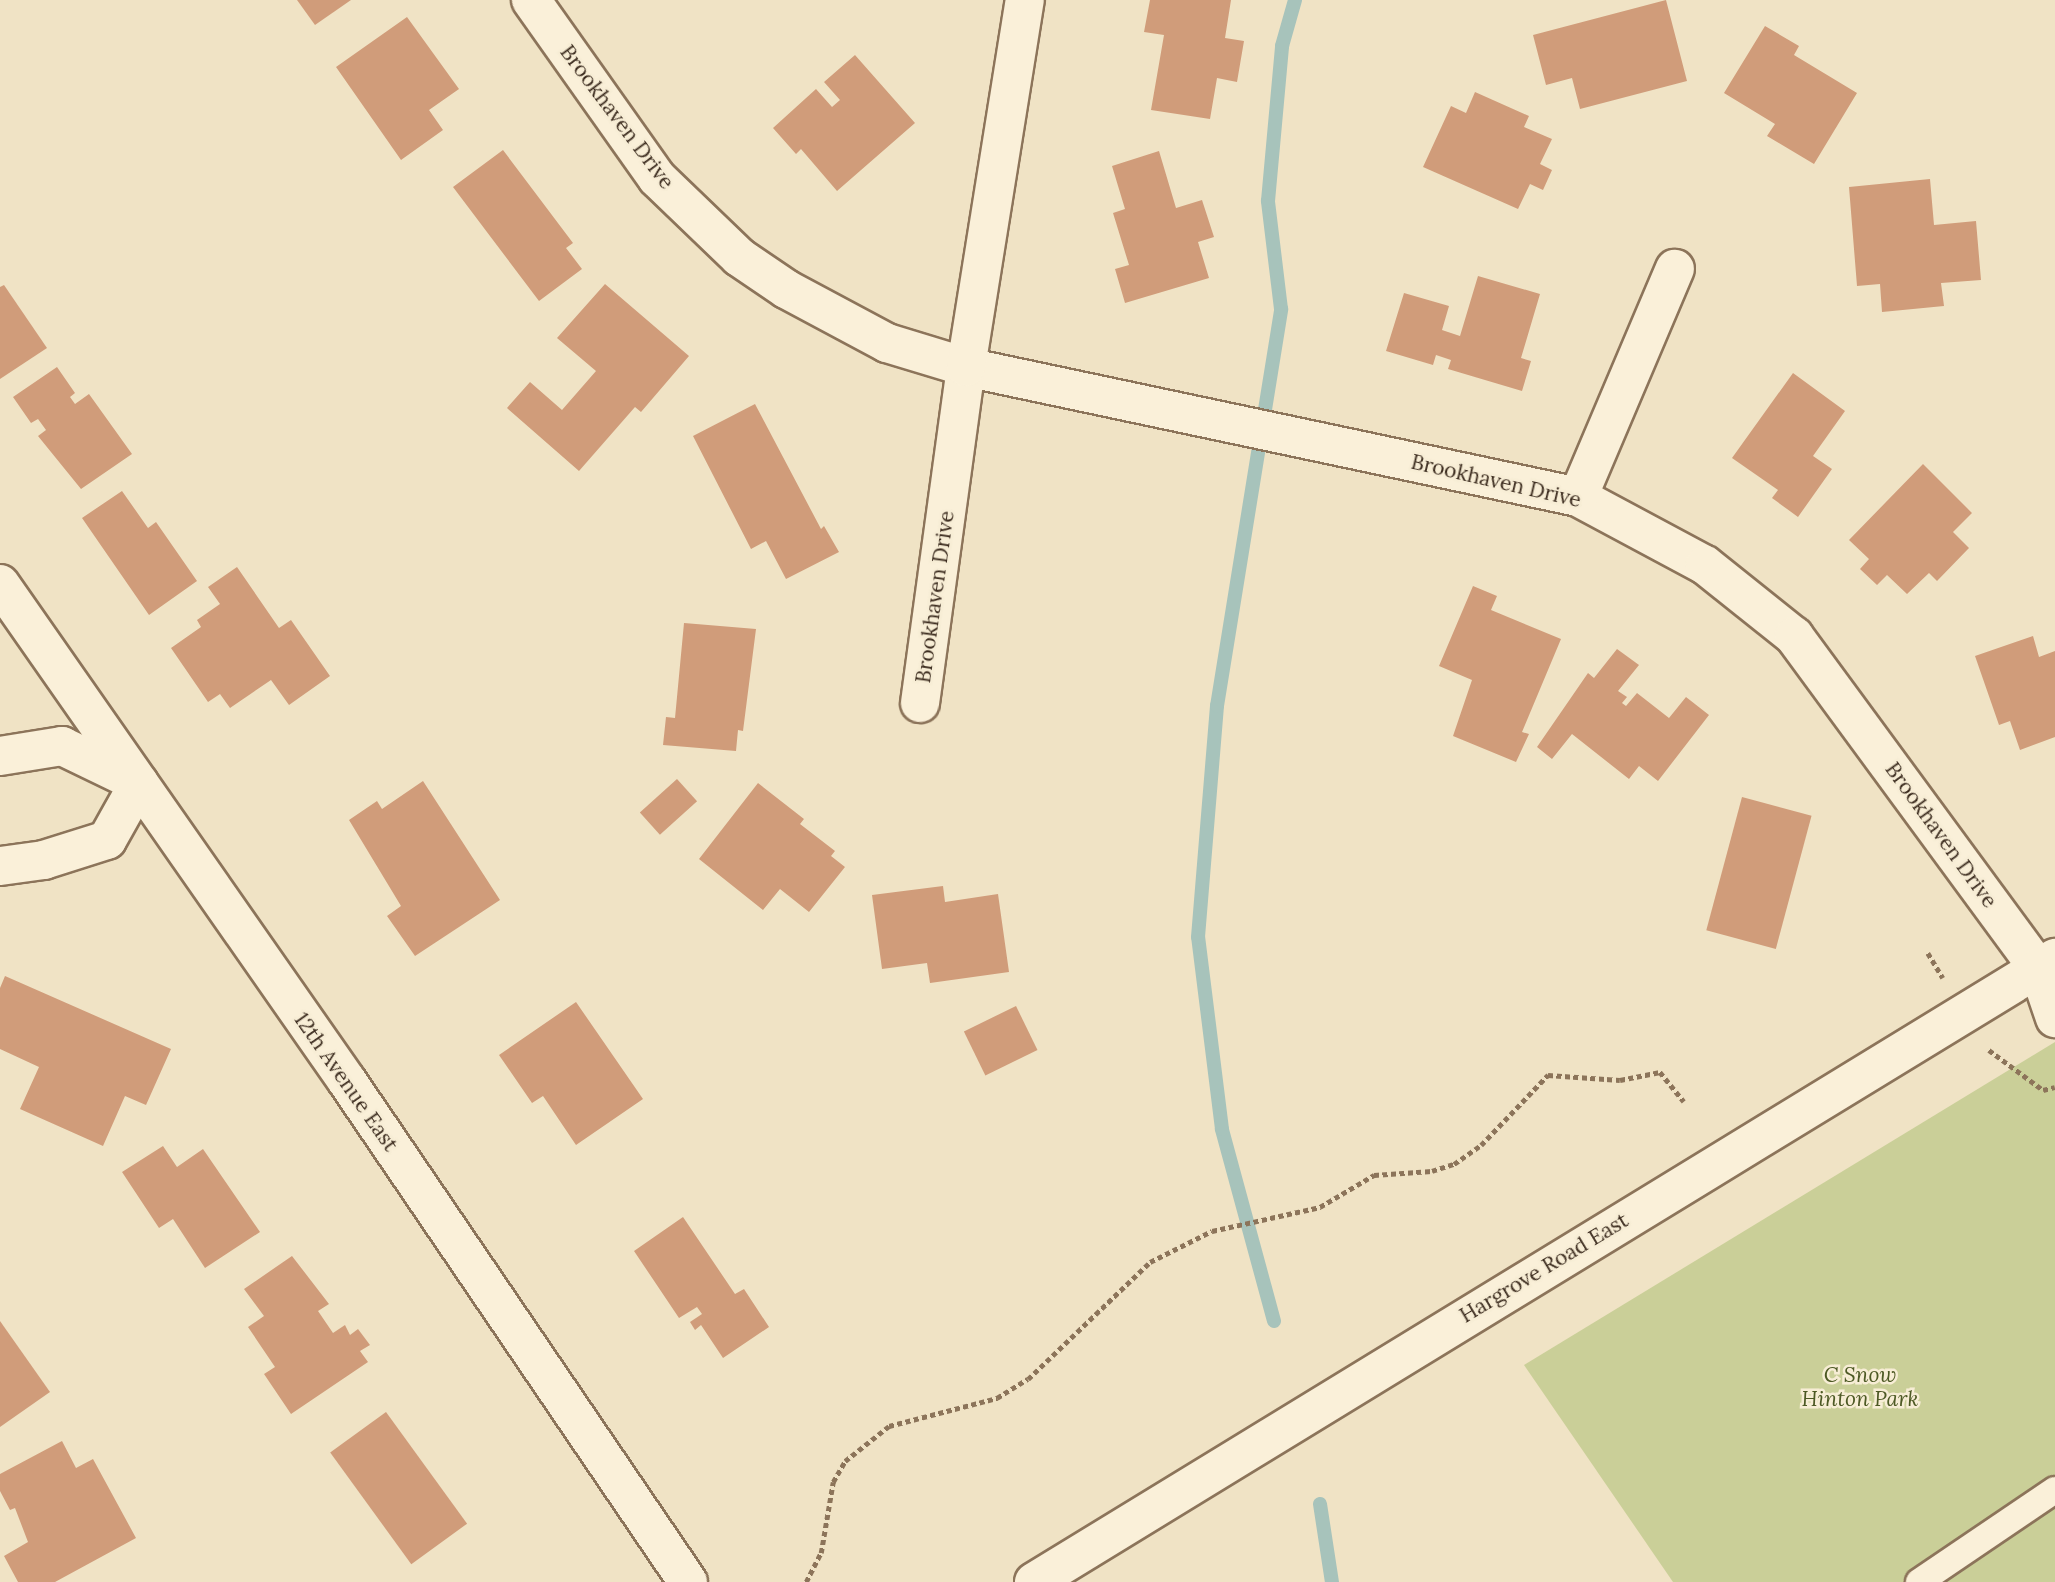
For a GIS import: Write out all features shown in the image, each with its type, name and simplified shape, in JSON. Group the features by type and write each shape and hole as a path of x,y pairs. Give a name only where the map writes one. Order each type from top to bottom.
{"street":[{"name":"Brookhaven Drive","path":"531,0 657,178 739,257 786,289 887,343 965,367 1578,497 1704,565 1794,636 2049,969 2055,1017"},
{"name":"Brookhaven Drive","path":"920,703 965,367 1026,0"},
{"path":"1578,497 1675,269"},
{"name":"12th Avenue East","path":"0,584 688,1582"},
{"path":"0,756 62,746 139,783 107,840 44,860 0,866"},
{"name":"Hargrove Road East","path":"1034,1582 2049,969"}],"lane":[{"path":"1919,1582 2055,1490"}],"path":[{"path":"806,1582 821,1553 833,1482 845,1461 889,1426 997,1398 1028,1378 1150,1262 1212,1231 1331,1203 1374,1175 1432,1171 1454,1164 1481,1145 1548,1075 1620,1080 1660,1072 1684,1102"}],"green space":[{"name":"C Snow Hinton Park","path":"2055,1042 2055,1582 1673,1582 1524,1365"}],"building":[{"path":"297,0 351,0 315,25"},
{"path":"1150,0 1231,0 1225,38 1244,41 1237,82 1217,78 1210,119 1151,110 1164,35 1144,32"},
{"path":"1666,0 1687,81 1580,109 1572,78 1546,85 1533,35"},
{"path":"407,17 459,89 429,110 443,130 401,160 336,67"},
{"path":"1765,26 1799,46 1794,55 1857,93 1814,164 1767,136 1775,124 1724,93"},
{"path":"855,55 915,123 837,191 801,149 796,154 773,128 816,89 832,107 840,100 824,82"},
{"path":"1475,92 1529,116 1524,127 1552,139 1540,164 1552,170 1543,190 1530,184 1518,209 1423,167 1451,106 1466,113"},
{"path":"503,150 573,243 566,248 582,269 539,301 453,187"},
{"path":"1159,151 1176,208 1202,200 1214,237 1198,242 1209,278 1125,303 1115,269 1129,265 1113,213 1125,209 1112,166"},
{"path":"1930,179 1934,225 1976,221 1981,280 1941,283 1944,306 1882,312 1880,284 1857,286 1849,187"},
{"path":"1478,276 1540,294 1521,358 1531,361 1522,391 1448,369 1451,360 1436,355 1433,365 1386,351 1404,293 1449,306 1442,330 1460,336"},
{"path":"605,284 689,356 641,412 635,407 579,471 507,408 530,382 562,410 596,371 557,338"},
{"path":"4,285 47,348 0,379 0,287"},
{"path":"57,367 75,393 70,397 75,404 89,394 132,454 81,489 38,436 46,430 38,419 31,423 13,397"},
{"path":"1793,373 1845,411 1813,456 1832,469 1798,517 1772,498 1778,490 1732,458"},
{"path":"755,404 821,529 824,526 839,552 786,579 766,541 751,549 693,436"},
{"path":"1923,464 1972,513 1953,532 1969,548 1937,581 1929,573 1907,594 1887,575 1877,585 1860,569 1869,559 1849,540"},
{"path":"122,491 148,528 156,522 197,581 149,615 82,518"},
{"path":"237,567 279,628 291,620 330,676 289,705 271,680 230,708 220,694 208,702 171,648 201,627 197,620 220,604 208,587"},
{"path":"1473,586 1497,596 1491,610 1561,639 1522,732 1529,734 1516,762 1453,736 1472,680 1439,666"},
{"path":"684,623 756,629 743,731 738,730 736,751 663,745 666,717 675,718"},
{"path":"2033,636 2039,657 2055,651 2055,737 2020,750 2010,721 1999,725 1975,656"},
{"path":"1617,649 1639,665 1618,691 1627,697 1622,703 1626,706 1637,693 1669,718 1686,697 1709,715 1658,781 1639,766 1629,779 1572,734 1552,759 1537,747 1588,673 1594,678"},
{"path":"677,779 697,801 660,835 640,812"},
{"path":"423,781 500,900 415,956 387,916 401,906 349,820 377,801 382,809"},
{"path":"758,783 804,819 800,824 835,851 831,856 845,867 809,912 780,889 763,910 699,859"},
{"path":"1742,797 1812,816 1776,949 1706,930"},
{"path":"943,886 945,902 998,894 1009,972 930,983 927,963 882,969 872,895"},
{"path":"5,976 171,1049 146,1105 125,1096 103,1146 20,1109 39,1067 0,1049 0,988"},
{"path":"576,1002 643,1099 576,1145 543,1096 532,1103 499,1055"},
{"path":"1016,1006 1037,1050 985,1075 964,1031"},
{"path":"163,1146 177,1167 203,1149 260,1232 205,1268 173,1219 159,1228 122,1172"},
{"path":"683,1217 735,1294 744,1289 769,1327 723,1358 701,1325 695,1330 690,1322 702,1314 697,1307 679,1318 634,1251"},
{"path":"292,1256 329,1304 318,1311 333,1333 345,1325 350,1335 358,1329 370,1345 360,1351 368,1362 291,1414 264,1374 275,1367 248,1327 264,1316 244,1289"},
{"path":"0,1321 50,1392 0,1427"},
{"path":"386,1412 467,1524 411,1564 330,1453"},
{"path":"62,1441 76,1468 93,1459 136,1538 55,1582 18,1582 4,1556 28,1542 15,1508 10,1510 0,1491 0,1474"}],"waterway":[{"path":"1274,1321 1222,1129 1198,937 1217,706 1281,309 1268,201 1282,46 1295,0"},
{"path":"1320,1504 1332,1582"}]}
